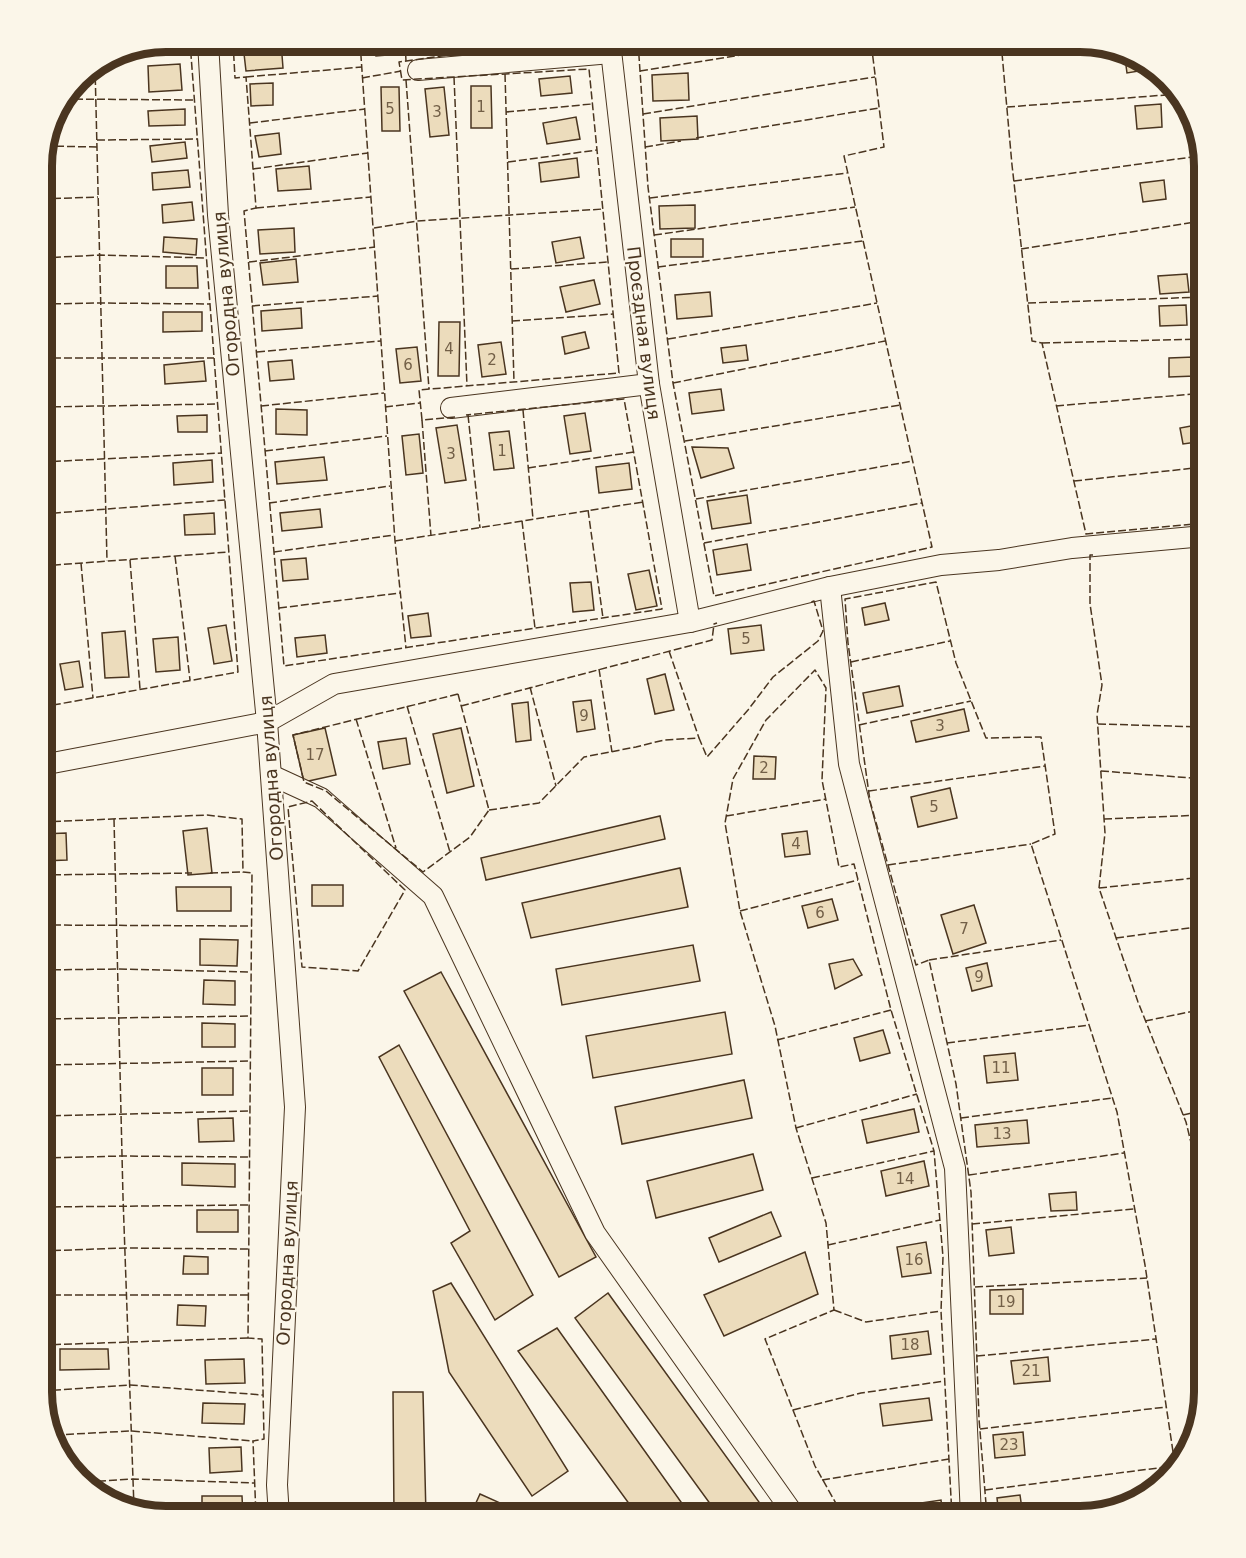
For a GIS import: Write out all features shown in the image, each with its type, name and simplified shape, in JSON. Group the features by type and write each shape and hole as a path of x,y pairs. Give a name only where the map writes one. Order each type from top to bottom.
{"street":[{"name":"Огородна вулиця","path":"209,53 218,215 267,722 295,1107 277,1485 278,1506"},
{"path":"418,70 560,53"},
{"name":"Проєздная вулиця","path":"611,53 649,384 690,622"},
{"path":"451,408 649,384"},
{"path":"53,763 267,722 334,684 690,622 830,587 941,565 999,560 1072,548 1193,537"},
{"path":"830,587 849,764 955,1168 971,1506"},
{"path":"271,775 321,798 433,896 595,1233 788,1506"}],"building":[{"path":"244,53 282,53 283,68 246,71"},
{"path":"376,53 399,53 399,54 376,56"},
{"path":"1126,62 1141,71 1127,73"},
{"path":"180,64 182,90 149,92 148,66"},
{"path":"688,73 689,100 653,101 652,75"},
{"path":"570,76 572,93 541,96 539,79"},
{"path":"273,83 273,105 251,106 250,84"},
{"path":"471,86 491,86 492,128 471,128"},
{"path":"381,87 399,87 400,131 382,131"},
{"path":"444,87 449,135 430,137 425,89"},
{"path":"1161,104 1162,127 1137,129 1135,106"},
{"path":"185,109 185,125 149,126 148,111"},
{"path":"697,116 698,139 661,141 660,118"},
{"path":"576,117 580,139 547,144 543,123"},
{"path":"279,133 281,154 259,157 255,136"},
{"path":"185,142 187,158 152,162 150,146"},
{"path":"577,158 579,177 541,182 539,163"},
{"path":"309,166 311,189 278,191 276,169"},
{"path":"188,170 190,187 153,190 152,173"},
{"path":"1164,180 1166,199 1143,202 1140,183"},
{"path":"192,202 194,220 163,223 162,205"},
{"path":"695,205 695,228 660,229 659,206"},
{"path":"294,228 295,252 260,254 258,230"},
{"path":"164,237 197,239 196,255 163,252"},
{"path":"580,237 584,258 556,263 552,242"},
{"path":"671,239 703,239 703,257 671,257"},
{"path":"296,259 298,282 263,285 260,263"},
{"path":"166,266 197,266 198,288 166,288"},
{"path":"1187,274 1189,292 1160,294 1158,276"},
{"path":"594,280 600,304 566,312 560,287"},
{"path":"710,292 712,316 677,319 675,295"},
{"path":"1186,305 1187,325 1160,326 1159,306"},
{"path":"301,308 302,328 262,331 261,311"},
{"path":"163,312 202,312 202,331 163,332"},
{"path":"439,322 460,322 459,376 438,376"},
{"path":"585,332 589,348 565,354 562,337"},
{"path":"501,342 506,374 482,377 478,345"},
{"path":"746,345 748,360 723,363 721,348"},
{"path":"417,347 421,381 400,383 396,349"},
{"path":"1193,357 1193,376 1169,377 1169,358"},
{"path":"292,360 294,379 270,381 268,362"},
{"path":"204,361 206,381 165,384 164,365"},
{"path":"721,389 724,410 692,414 689,393"},
{"path":"276,409 307,410 307,435 276,434"},
{"path":"585,413 591,451 570,454 564,416"},
{"path":"207,415 207,432 178,432 177,416"},
{"path":"457,425 466,480 445,483 436,428"},
{"path":"1193,426 1193,443 1183,444 1180,428"},
{"path":"509,431 514,468 494,470 489,433"},
{"path":"419,434 423,473 406,475 402,436"},
{"path":"692,447 728,448 734,468 701,478"},
{"path":"324,457 327,480 277,484 275,462"},
{"path":"212,460 213,482 174,485 173,463"},
{"path":"629,463 632,489 599,493 596,467"},
{"path":"747,495 751,523 712,529 707,501"},
{"path":"320,509 322,527 282,531 280,513"},
{"path":"214,513 215,534 185,535 184,515"},
{"path":"747,544 751,570 717,575 713,550"},
{"path":"306,558 308,579 283,581 281,560"},
{"path":"649,570 657,606 636,610 628,574"},
{"path":"591,582 594,610 573,612 570,583"},
{"path":"885,603 889,620 865,625 862,608"},
{"path":"428,613 431,636 411,638 408,616"},
{"path":"226,625 232,661 214,664 208,628"},
{"path":"761,625 764,650 731,654 728,629"},
{"path":"125,631 129,677 105,678 102,633"},
{"path":"325,635 327,653 297,657 295,638"},
{"path":"178,637 180,670 156,672 153,639"},
{"path":"79,661 83,687 65,690 60,664"},
{"path":"665,674 674,710 655,714 647,679"},
{"path":"899,686 903,706 867,713 863,693"},
{"path":"591,700 595,729 577,732 573,702"},
{"path":"528,702 531,740 516,742 512,704"},
{"path":"964,709 969,731 916,742 911,721"},
{"path":"325,728 336,775 304,782 293,735"},
{"path":"461,728 474,786 447,793 433,734"},
{"path":"406,738 410,764 383,769 378,742"},
{"path":"754,756 776,757 775,779 753,779"},
{"path":"950,788 957,818 918,827 911,797"},
{"path":"660,816 665,839 486,880 481,858"},
{"path":"207,828 212,873 188,875 183,831"},
{"path":"807,831 810,854 785,857 782,834"},
{"path":"66,833 67,860 52,861 52,834"},
{"path":"680,868 688,907 531,938 522,903"},
{"path":"312,885 343,885 343,906 312,906"},
{"path":"176,887 231,887 231,911 177,911"},
{"path":"832,899 838,920 808,928 802,906"},
{"path":"974,905 986,943 953,954 941,915"},
{"path":"200,939 238,940 237,966 200,965"},
{"path":"693,945 700,981 562,1005 556,969"},
{"path":"853,959 862,975 835,989 829,964"},
{"path":"987,963 992,986 972,991 966,968"},
{"path":"441,972 596,1257 559,1277 404,991"},
{"path":"204,980 235,981 235,1005 203,1004"},
{"path":"725,1012 732,1054 593,1078 586,1036"},
{"path":"202,1023 235,1024 235,1047 202,1047"},
{"path":"883,1030 890,1053 860,1061 854,1038"},
{"path":"399,1045 533,1295 495,1320 451,1243 470,1231 379,1057"},
{"path":"1015,1053 1018,1080 987,1083 984,1056"},
{"path":"202,1068 233,1068 233,1095 202,1095"},
{"path":"744,1080 752,1118 622,1144 615,1107"},
{"path":"914,1109 919,1132 867,1143 862,1120"},
{"path":"233,1118 234,1141 199,1142 198,1119"},
{"path":"1027,1120 1029,1143 977,1147 975,1125"},
{"path":"753,1154 763,1190 656,1218 647,1181"},
{"path":"924,1161 929,1186 886,1196 881,1171"},
{"path":"182,1163 235,1164 235,1187 182,1185"},
{"path":"1076,1192 1077,1210 1051,1211 1049,1194"},
{"path":"197,1210 238,1210 238,1232 197,1232"},
{"path":"771,1212 781,1236 719,1262 709,1238"},
{"path":"1011,1227 1014,1253 989,1256 986,1230"},
{"path":"926,1242 931,1273 902,1277 897,1247"},
{"path":"805,1252 818,1294 724,1336 704,1295"},
{"path":"184,1256 208,1257 208,1274 183,1274"},
{"path":"451,1283 568,1471 532,1496 449,1372 433,1291"},
{"path":"1023,1289 1023,1314 990,1314 990,1290"},
{"path":"608,1293 762,1506 712,1506 575,1318"},
{"path":"178,1305 206,1306 205,1326 177,1325"},
{"path":"557,1328 684,1506 631,1506 518,1351"},
{"path":"928,1331 931,1354 892,1359 890,1336"},
{"path":"60,1349 108,1349 109,1369 60,1370"},
{"path":"1048,1357 1050,1381 1014,1384 1011,1361"},
{"path":"244,1359 245,1383 206,1384 205,1360"},
{"path":"393,1392 423,1392 426,1506 394,1506"},
{"path":"929,1398 932,1420 883,1426 880,1404"},
{"path":"203,1403 245,1404 244,1424 202,1423"},
{"path":"1023,1432 1025,1455 995,1458 993,1435"},
{"path":"241,1447 242,1471 210,1473 209,1448"},
{"path":"480,1494 507,1506 475,1506"},
{"path":"1020,1495 1022,1506 998,1506 997,1498"},
{"path":"202,1496 242,1496 242,1506 202,1506"},
{"path":"941,1500 942,1506 915,1506 915,1504"}],"fence":[{"path":"53,705 238,672 191,53"},
{"path":"234,53 235,78 246,77 256,208 244,211 284,666 662,609 624,399 466,415"},
{"path":"361,53 395,541 406,648"},
{"path":"406,53 406,61"},
{"path":"455,417 422,420 419,390 619,373 589,69 402,80 399,62 463,53"},
{"path":"639,53 648,187 673,383 714,596 932,547 844,156 884,147 872,53"},
{"path":"640,71 754,53"},
{"path":"1002,53 1032,341 1042,343 1086,534 1193,524"},
{"path":"246,77 362,67"},
{"path":"362,78 401,71"},
{"path":"505,74 514,382"},
{"path":"95,77 107,561"},
{"path":"454,77 467,386"},
{"path":"643,114 875,77"},
{"path":"406,80 429,389"},
{"path":"1007,107 1168,95"},
{"path":"75,99 195,100"},
{"path":"506,112 592,104"},
{"path":"696,138 879,108"},
{"path":"250,123 365,109"},
{"path":"1190,136 1193,160"},
{"path":"97,140 198,139"},
{"path":"645,147 681,141"},
{"path":"54,146 97,147"},
{"path":"508,162 597,150"},
{"path":"253,169 368,153"},
{"path":"1014,181 1192,157"},
{"path":"650,198 847,173"},
{"path":"53,199 98,197"},
{"path":"256,208 371,197"},
{"path":"654,235 855,207"},
{"path":"374,228 417,221 603,209"},
{"path":"1021,249 1193,222"},
{"path":"658,267 863,241"},
{"path":"249,262 375,247"},
{"path":"53,257 100,255 207,258"},
{"path":"511,269 608,262"},
{"path":"252,306 378,296"},
{"path":"1028,303 1193,297"},
{"path":"668,339 877,303"},
{"path":"53,304 210,304"},
{"path":"512,321 613,314"},
{"path":"1042,343 1193,339"},
{"path":"257,352 381,341"},
{"path":"673,383 885,341"},
{"path":"53,358 214,358"},
{"path":"261,406 384,393"},
{"path":"1056,406 1193,394"},
{"path":"385,407 420,403"},
{"path":"53,407 218,404"},
{"path":"685,441 900,405"},
{"path":"523,410 533,519"},
{"path":"468,415 480,528"},
{"path":"422,420 431,536"},
{"path":"265,451 387,436"},
{"path":"528,468 634,452"},
{"path":"53,461 222,453"},
{"path":"696,499 913,461"},
{"path":"1074,481 1193,468"},
{"path":"269,503 390,486"},
{"path":"53,513 225,500"},
{"path":"395,541 643,502"},
{"path":"704,543 922,503"},
{"path":"588,510 603,618"},
{"path":"522,521 535,628"},
{"path":"274,552 394,535"},
{"path":"53,565 229,552"},
{"path":"1093,555 1090,555 1090,604 1102,685 1097,715 1105,833 1099,888 1138,1002 1186,1122 1193,1151"},
{"path":"175,556 190,680"},
{"path":"130,560 140,689"},
{"path":"81,563 93,698"},
{"path":"986,1506 979,1419 971,1192 956,1084 929,960 916,965 870,801 848,643 845,599 936,582 956,663 986,738 1041,737 1055,834 1031,844 1117,1112 1145,1265 1174,1456"},
{"path":"279,608 400,593"},
{"path":"489,810 539,803 584,757 664,740 699,738 707,757 773,677 818,641 823,631 814,601 811,602"},
{"path":"461,706 712,640 714,624 717,623"},
{"path":"851,662 950,641"},
{"path":"669,651 699,738"},
{"path":"599,669 612,752"},
{"path":"837,1506 815,1466 765,1339 834,1310 826,1223 796,1128 775,1026 740,911 725,823 733,779 766,720 815,670 826,688 822,780 839,867 854,864 891,1010 934,1151 943,1257 941,1311 951,1506"},
{"path":"530,687 556,786"},
{"path":"458,694 489,810 470,837 423,872 326,791 304,782 293,735 458,694"},
{"path":"859,725 971,701"},
{"path":"407,706 450,852"},
{"path":"356,719 396,848"},
{"path":"1098,724 1193,727"},
{"path":"869,791 1045,766"},
{"path":"1101,771 1193,778"},
{"path":"726,816 826,799"},
{"path":"312,801 405,890 358,971 302,967 288,807 312,801"},
{"path":"52,822 207,815 242,819 243,872 252,873 248,1338 262,1339 264,1439 253,1441 256,1506"},
{"path":"1104,819 1193,815"},
{"path":"114,819 123,1197 134,1501"},
{"path":"888,865 1031,844"},
{"path":"210,873 243,872"},
{"path":"52,875 192,873"},
{"path":"1099,888 1193,878"},
{"path":"740,911 858,880"},
{"path":"52,925 252,926"},
{"path":"1116,938 1193,928"},
{"path":"929,960 1061,940"},
{"path":"52,970 251,972"},
{"path":"777,1040 891,1010"},
{"path":"1145,1021 1193,1011"},
{"path":"52,1019 251,1016"},
{"path":"947,1043 1089,1025"},
{"path":"52,1065 250,1061"},
{"path":"796,1128 917,1094"},
{"path":"961,1118 1112,1098"},
{"path":"52,1116 250,1111"},
{"path":"1183,1115 1193,1113"},
{"path":"812,1178 934,1151"},
{"path":"969,1175 1124,1153"},
{"path":"52,1158 249,1157"},
{"path":"52,1207 249,1205"},
{"path":"972,1224 1134,1209"},
{"path":"828,1245 940,1220"},
{"path":"52,1251 125,1248 248,1249"},
{"path":"975,1287 1147,1278"},
{"path":"52,1295 248,1295"},
{"path":"834,1310 866,1322 941,1311"},
{"path":"52,1345 248,1338"},
{"path":"977,1356 1156,1339"},
{"path":"793,1410 861,1393 945,1381"},
{"path":"52,1390 130,1385 263,1395"},
{"path":"980,1429 1166,1407"},
{"path":"61,1435 131,1431 253,1441"},
{"path":"822,1480 949,1459"},
{"path":"985,1490 1165,1467"},
{"path":"97,1481 133,1479 255,1483"}]}
